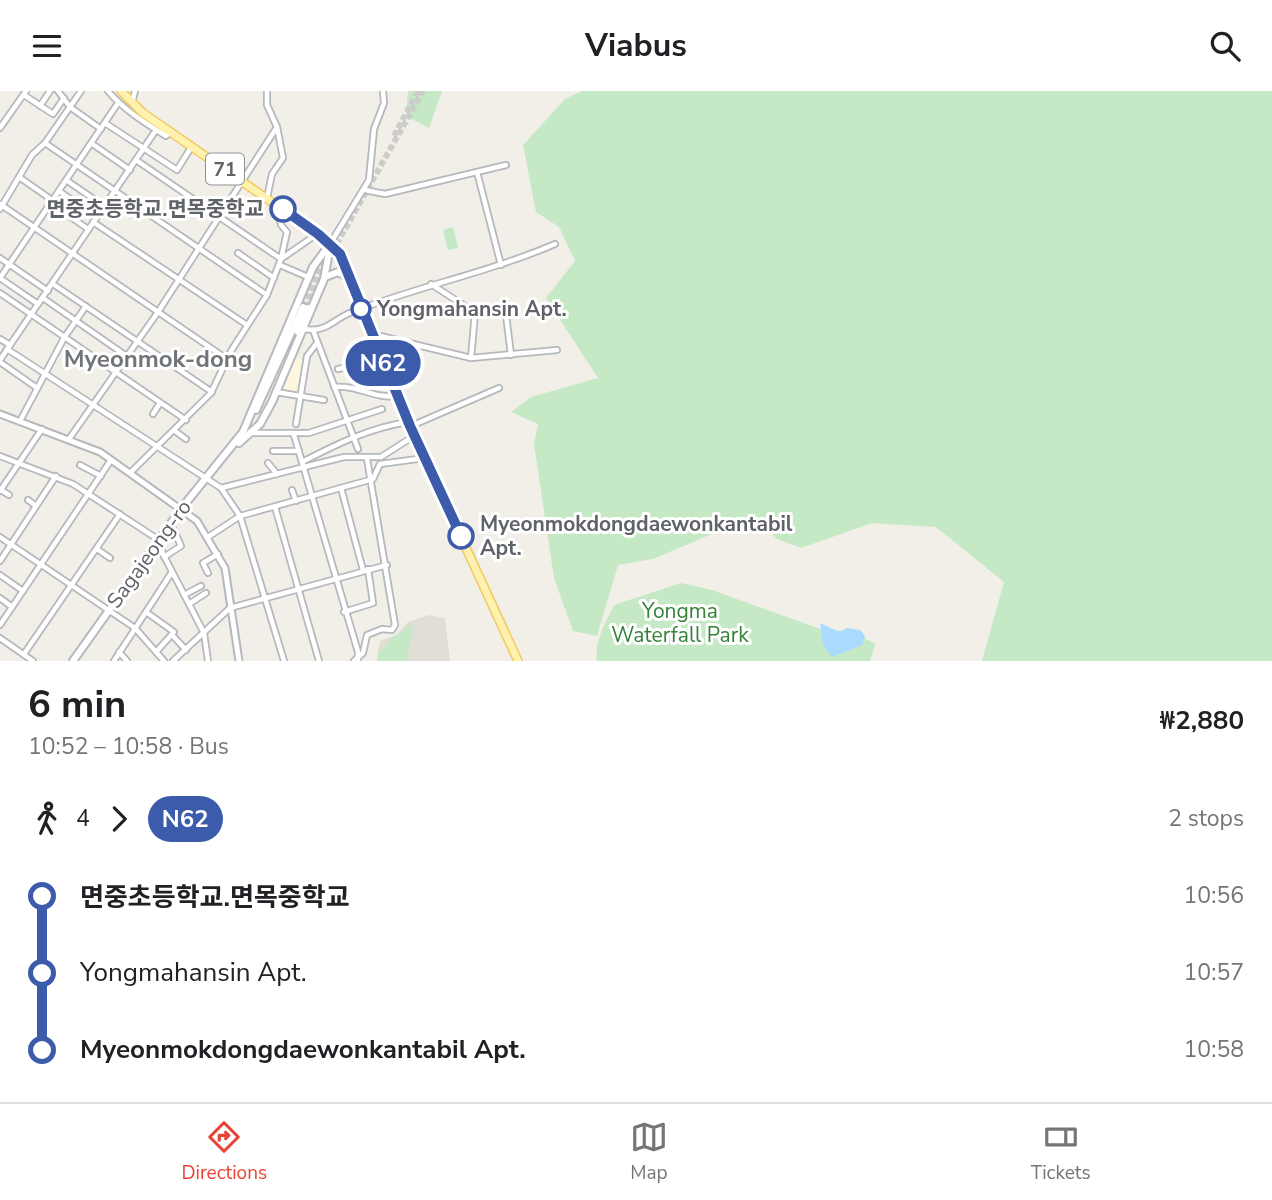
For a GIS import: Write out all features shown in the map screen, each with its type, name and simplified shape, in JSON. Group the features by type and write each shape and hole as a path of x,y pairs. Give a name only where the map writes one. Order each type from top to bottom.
{"main road":[{"name":"71","path":"121,91 132,104 318,234 340,254 414,436 518,661"},
{"path":"249,431 308,277 330,244"},
{"path":"249,431 264,417 304,329 325,276 330,244"},
{"path":"313,267 321,264 325,276"},
{"path":"325,276 338,272 349,278"},
{"path":"305,308 249,431 267,389 305,308"},
{"name":"Sagajeong-ro","path":"73,661 181,509 249,431"}],"street":[{"path":"40,106 50,91"},
{"path":"58,91 70,107 177,170 192,146"},
{"path":"81,91 46,143 32,155 1,206 227,359"},
{"path":"108,91 118,103 156,130 166,136 172,131"},
{"path":"132,104 135,91"},
{"path":"267,91 267,105 277,127 283,158 272,172 267,198"},
{"path":"330,244 365,190 371,170 374,129 384,104 383,91"},
{"path":"0,128 25,93 53,114 64,98"},
{"path":"38,304 0,278 118,103"},
{"path":"69,439 158,312 277,127"},
{"path":"37,388 0,361 156,130"},
{"path":"46,143 267,295"},
{"path":"91,143 130,170"},
{"path":"136,160 280,262 308,277"},
{"path":"365,190 385,194 506,165"},
{"path":"477,171 501,265"},
{"path":"19,177 88,229"},
{"path":"66,180 104,206"},
{"path":"59,191 178,279 247,325"},
{"path":"130,473 212,392 227,359 267,295 280,262 287,232 281,225 275,204"},
{"path":"280,262 318,234"},
{"path":"304,329 327,328 348,313 430,284 501,265 555,244"},
{"path":"238,253 274,278"},
{"path":"0,258 48,291"},
{"path":"53,283 212,392"},
{"path":"430,284 475,313 499,307 506,310 512,355"},
{"path":"0,293 186,420"},
{"path":"43,298 128,357"},
{"path":"20,421 64,338 86,306"},
{"path":"506,315 514,311"},
{"path":"471,358 475,313"},
{"path":"313,330 358,449"},
{"path":"371,333 471,358 557,350"},
{"path":"0,339 46,373 221,488 240,516 284,661"},
{"path":"296,424 307,356 317,343"},
{"path":"338,369 382,360"},
{"path":"334,387 352,385 380,396 397,396"},
{"path":"303,465 353,436 385,425 409,424 499,388"},
{"path":"276,392 299,398 324,400"},
{"path":"153,414 160,403"},
{"path":"249,431 294,435 334,427 382,409"},
{"path":"0,414 91,447 194,518 208,537 226,572 239,661"},
{"path":"9,495 0,491 42,429"},
{"path":"175,431 186,439"},
{"path":"294,435 357,660"},
{"path":"221,488 303,465 344,457 381,457 414,436"},
{"path":"273,451 299,451"},
{"path":"0,456 57,476 159,540 164,557 204,633 208,661"},
{"path":"208,537 240,516 373,479 380,464 425,458"},
{"path":"357,660 368,635 382,629 392,630 395,625 373,479 367,459"},
{"path":"0,625 111,460"},
{"path":"268,463 277,474"},
{"path":"80,465 101,476"},
{"path":"0,561 57,476"},
{"path":"341,488 373,603 344,612"},
{"path":"292,490 296,502"},
{"path":"42,497 50,502"},
{"path":"28,500 36,506"},
{"path":"275,507 319,661"},
{"path":"24,654 120,514"},
{"path":"164,557 181,547 171,523"},
{"path":"0,537 135,628 164,661"},
{"path":"97,549 110,558"},
{"path":"208,573 203,563 218,554"},
{"path":"173,661 230,608 387,565"},
{"path":"114,661 172,572"},
{"path":"0,575 23,591"},
{"path":"184,595 201,586"},
{"path":"189,604 206,593"},
{"path":"0,598 12,607"},
{"path":"146,612 174,631 173,635 186,650"},
{"path":"156,652 173,635"},
{"path":"0,638 33,661"},
{"path":"119,652 127,661"}],"shaded area":[{"path":"292,357 304,361 298,397 278,391"},
{"path":"429,615 445,618 450,661 377,661 380,641 396,635 408,622"}],"green space":[{"path":"408,91 442,91 429,128 406,116"},
{"path":"582,91 1272,91 1272,661 982,661 1004,582 936,527 872,523 801,548 777,539 761,522 742,521 653,559 618,565 597,636 573,631 554,578 534,444 538,424 511,412 531,397 598,378 546,298 575,261 559,227 536,212 523,145 565,99"},
{"path":"453,227 458,248 448,250 443,230"},
{"name":"Yongma Waterfall Park","path":"681,583 712,590 823,630 852,631 875,644 870,661 597,661 599,639 614,605"},
{"path":"409,625 413,625 407,661 377,661 379,649 384,649 390,638 400,634"}],"water":[{"path":"820,623 839,632 847,628 860,630 865,636 862,645 832,657 823,645"}],"tunnel":[{"path":"394,136 418,91"},
{"path":"332,252 423,91"},
{"path":"303,307 327,251"},
{"path":"308,308 325,268"}],"bus line":[{"name":"N62","path":"283,209 340,254 410,426 461,536"}],"place":[{"name":"면중초등학교.면목중학교","path":"283,209"},
{"name":"Yongmahansin Apt.","path":"361,309"},
{"name":"Myeonmokdongdaewonkantabil Apt.","path":"461,536"}],"district":[{"name":"Myeonmok-dong","path":"158,359"}]}
